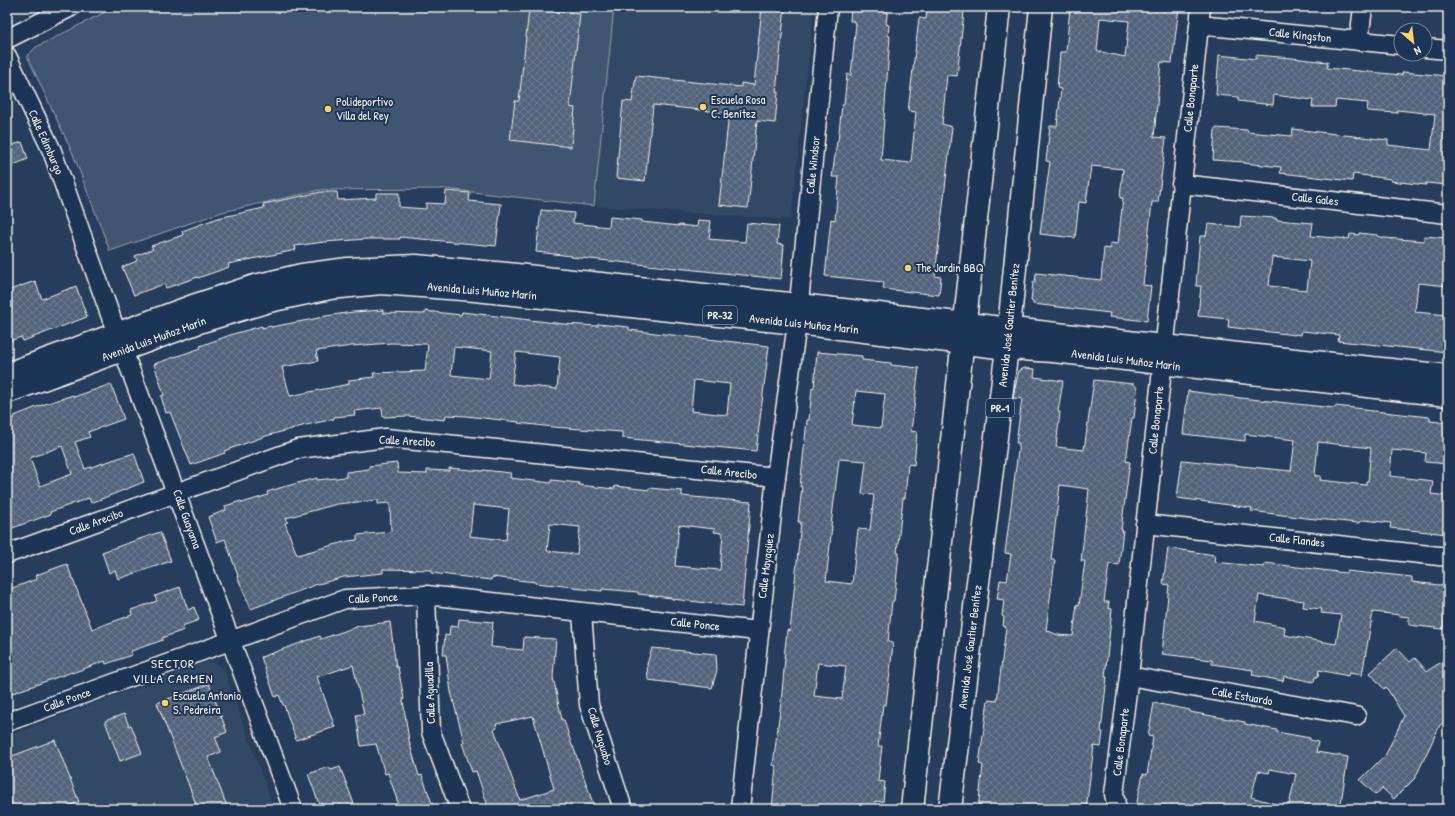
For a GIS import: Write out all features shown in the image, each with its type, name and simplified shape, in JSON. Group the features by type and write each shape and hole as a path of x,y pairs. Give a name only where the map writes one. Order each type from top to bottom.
{"main road":[{"path":"912,809 999,7"},
{"name":"Avenida José Gautier Benítez","path":"950,809 1008,338 1041,7"},
{"name":"Avenida Luis Muñoz Marín","path":"7,392 193,306 255,286 302,275 348,269 389,266 416,266 456,269 798,314 1008,338 1053,351 1162,355 1448,376"},
{"name":"Avenida Luis Muñoz Marín","path":"7,374 120,341"},
{"name":"Avenida Luis Muñoz Marín","path":"1162,355 1448,395"}],"street":[{"path":"7,39 71,7"},
{"name":"Calle Windsor","path":"798,314 828,7"},
{"name":"Calle Bonaparte","path":"1117,809 1114,794 1129,676 1162,355 1201,7"},
{"path":"1359,41 1363,7"},
{"name":"Calle Kingston","path":"1199,25 1393,44"},
{"path":"1433,49 1448,50"},
{"name":"Calle Edimburgo","path":"7,56 52,151 80,230"},
{"name":"Calle Gales","path":"1181,184 1448,214"},
{"name":"Calle Guayama","path":"80,230 293,809"},
{"name":"Calle Mayagüez","path":"740,809 758,631 776,477 798,314"},
{"name":"Calle Arecibo","path":"7,554 298,449 386,438 776,477"},
{"name":"Calle Flandes","path":"1145,524 1448,557"},
{"name":"Calle Ponce","path":"7,722 345,599 426,595 758,631"},
{"name":"Calle Aguadilla","path":"426,595 431,732 460,809"},
{"name":"Calle Naguabo","path":"582,613 589,705 623,809"},
{"name":"Calle Estuardo","path":"1129,676 1356,716"}],"shaded area":[{"name":"Polideportivo Villa del Rey","path":"115,7 614,7 594,206 446,189 320,190 222,212 110,251 73,154 27,56 36,47"},
{"name":"Escuela Rosa C. Benítez","path":"614,7 814,7 791,220 594,206"},
{"name":"Escuela Antonio S. Pedreira","path":"207,662 216,664 224,670 274,809 7,809 7,736"}],"building":[{"path":"762,7 785,7 776,92 778,92 775,123 757,121 748,208 719,205 729,113 653,105 645,181 616,178 623,101 632,102 636,76 741,87 741,83 754,85"},
{"path":"851,7 888,7 886,24 889,25 888,36 890,36 881,160 911,163 916,112 908,111 919,18 926,19 927,8 943,10 943,7 960,7 959,12 964,12 957,76 947,75 942,124 952,127 935,276 941,277 939,295 883,289 884,282 825,276 831,219 835,220 839,177 832,177 842,105 844,105 847,74 851,75 856,23 854,23 854,21 850,21"},
{"path":"1070,7 1179,7 1172,63 1161,62 1154,137 1166,138 1158,202 1152,202 1143,285 1151,286 1147,321 1109,317 1110,313 1033,304 1031,301 1033,282 1035,282 1036,273 1101,280 1104,248 1110,249 1110,243 1118,244 1123,198 1120,198 1123,169 1091,166 1086,203 1079,202 1075,238 1040,234 1050,162 1046,161 1050,126 1057,126 1061,89 1057,88 1060,52 1066,52","holes":["1100,18 1129,21 1125,57 1097,51"]},
{"path":"529,9 580,14 570,107 575,108 571,147 510,140 515,101 519,101"},
{"path":"1219,55 1256,59 1256,55 1292,58 1328,62 1327,68 1402,75 1403,72 1448,76 1448,185 1426,183 1426,185 1391,181 1391,179 1353,174 1352,181 1280,173 1281,167 1213,160 1215,128 1248,130 1247,132 1292,136 1293,129 1388,140 1388,145 1431,150 1435,114 1397,110 1397,113 1367,111 1368,103 1336,100 1335,107 1312,107 1313,100 1274,95 1273,105 1238,101 1238,97 1216,95"},
{"path":"22,142 28,159 11,166 7,157 7,147"},
{"path":"446,191 470,193 469,201 501,204 496,246 400,237 400,239 368,239 324,242 295,246 296,250 228,264 229,267 198,278 166,288 164,284 134,295 122,267 137,261 135,256 153,249 151,246 183,235 182,231 218,218 264,208 263,204 321,192 337,192 338,200 376,198 376,193 399,193 399,207 426,209 426,203 445,204"},
{"path":"541,210 574,213 573,223 609,227 610,217 642,220 642,222 697,227 698,220 711,221 709,239 745,242 747,223 779,226 777,244 784,245 781,279 536,252"},
{"path":"1241,216 1276,218 1276,220 1313,223 1311,236 1349,239 1350,234 1359,235 1359,233 1377,235 1385,238 1424,241 1424,236 1448,238 1448,286 1418,283 1415,312 1448,315 1448,352 1338,341 1339,335 1302,331 1301,335 1295,335 1228,327 1229,319 1198,316 1201,286 1196,286 1200,236 1206,236 1208,224 1240,227","holes":["1272,257 1310,261 1307,290 1269,286"]},
{"path":"35,281 42,299 76,286 87,317 23,341 21,337 7,342 7,291"},
{"path":"383,310 383,313 425,314 425,311 461,315 462,312 564,324 598,326 598,324 629,327 629,330 769,346 756,451 622,438 622,432 553,427 466,416 446,415 445,420 408,416 383,417 382,408 354,411 355,415 334,417 334,419 266,436 191,465 170,412 166,413 161,396 164,395 154,364 201,348 200,346 233,334 262,326 262,328 271,327 353,312","holes":["391,343 428,344 425,371 373,373 374,377 349,380 349,384 290,396 282,367 318,361 316,351","454,347 492,351 489,379 451,375","516,352 560,357 557,389 512,384","694,380 730,384 727,415 691,411"]},
{"path":"817,352 862,356 862,360 919,368 911,431 917,432 914,465 908,464 905,498 903,498 897,552 899,553 897,574 894,601 892,601 888,642 893,643 891,663 886,705 883,704 878,746 882,746 878,781 885,782 883,802 875,801 874,809 772,809 776,766 773,765 782,693 787,630 790,631 801,522 798,522 802,487 800,487 807,420 809,420 812,388 814,388","holes":["856,391 885,394 881,428 852,425","839,459 866,461 862,494 874,495 870,530 858,529 852,584 826,581","818,663 846,666 842,699 814,696"]},
{"path":"1024,368 1035,369 1034,377 1063,381 1058,412 1060,412 1056,447 1084,450 1094,380 1134,384 1137,388 1134,418 1132,418 1126,461 1130,462 1121,530 1123,530 1119,565 1109,564 1104,602 1109,602 1108,608 1112,609 1101,731 1103,732 1101,747 1094,746 1086,809 978,809 983,765 979,764 988,700 997,701 1006,627 1003,626 1004,617 1002,616 1004,600 997,599 1000,580 1007,581 1011,554 1005,553 1019,443 1016,443 1022,399 1013,398 1019,371","holes":["1060,485 1089,489 1081,561 1085,561 1073,636 1058,635 1046,630 1055,560 1051,560"]},
{"path":"111,384 124,419 88,432 90,437 75,442 85,469 134,453 144,482 91,503 89,498 7,530 7,420 42,405 73,395 74,397","holes":["62,446 72,474 40,486 30,458"]},
{"path":"1188,391 1334,408 1335,406 1430,417 1430,421 1448,423 1448,464 1425,462 1426,453 1392,450 1390,476 1433,481 1431,494 1448,496 1448,534 1390,528 1391,523 1364,520 1358,523 1306,518 1251,511 1252,508 1177,498 1182,460 1291,471 1295,440 1245,434 1245,441 1183,434","holes":["1318,442 1371,448 1368,481 1366,481 1366,485 1320,480 1321,476 1315,476"]},
{"path":"397,463 398,473 427,474 427,470 449,471 449,468 483,470 511,473 510,478 551,483 551,480 614,489 615,486 649,490 649,488 682,491 682,496 751,502 742,607 672,599 638,594 638,592 602,589 602,591 492,577 491,580 431,573 432,570 383,569 383,573 344,577 315,585 251,609 237,576 225,539 217,542 208,517 226,510 225,506 241,501 242,503 268,495 267,492 317,478 317,480 346,477 346,472 369,469 369,466","holes":["378,500 378,504 390,503 391,532 357,535 357,540 348,541 297,555 285,523 288,522 286,518 337,504","473,505 509,509 506,540 470,536","550,524 580,527 577,554 547,551","679,525 715,529 714,532 723,533 720,570 675,566"]},
{"path":"160,532 171,561 118,579 115,570 109,573 102,552"},
{"path":"1168,548 1215,555 1214,562 1264,567 1265,563 1346,573 1347,571 1412,577 1412,582 1448,586 1448,622 1444,621 1443,629 1409,625 1409,617 1373,612 1362,675 1349,673 1348,676 1319,670 1318,677 1315,677 1314,682 1284,676 1283,681 1252,675 1253,670 1212,664 1212,660 1162,654 1169,585 1163,584","holes":["1259,595 1304,601 1303,607 1322,609 1321,613 1341,615 1336,644 1284,635 1285,627 1255,621"]},
{"path":"67,564 92,629 132,615 131,610 157,601 155,596 180,587 188,610 194,607 199,620 182,626 184,630 162,638 163,640 131,651 132,655 106,664 105,661 7,695 7,590 37,579 36,575"},
{"path":"459,619 493,622 491,647 523,650 524,637 556,639 553,677 562,720 564,720 595,809 489,809 476,771 472,772 462,743 464,742 451,692 446,655 443,655 445,635 449,636 450,626 458,627","holes":["533,716 554,789 520,800 494,729 497,728 496,724"]},
{"path":"390,622 396,667 398,667 404,699 409,741 419,776 422,775 434,809 400,809 388,773 385,774 376,744 361,746 356,715 364,714 353,665 317,677 335,727 296,740 284,705 279,695 275,697 261,657 320,636 321,639 359,626"},
{"path":"652,648 716,654 717,670 712,688 648,680 647,664"},
{"path":"1397,648 1410,662 1415,658 1427,671 1448,658 1448,720 1440,725 1415,778 1394,799 1382,788 1376,795 1360,780 1386,754 1404,716 1386,687 1384,689 1370,673"},
{"path":"209,684 227,732 215,737 221,752 208,757 228,809 198,809 157,703"},
{"path":"1154,703 1190,710 1190,712 1245,722 1245,724 1277,730 1277,732 1310,738 1310,740 1318,742 1316,752 1348,757 1340,809 1288,809 1296,774 1270,769 1269,773 1258,771 1251,797 1279,805 1278,809 1141,809 1137,802 1143,774 1147,775 1153,737 1148,736"},
{"path":"124,714 129,726 131,725 142,753 120,761 105,721"},
{"path":"55,740 79,802 60,809 13,809 7,792 7,758"},
{"path":"329,767 331,770 340,767 356,809 323,809 321,803 319,804 308,774"}],"place":[{"name":"Escuela Rosa C. Benítez","path":"703,107"},
{"name":"Polideportivo Villa del Rey","path":"328,109"},
{"name":"The Jardin BBQ","path":"908,268"},
{"name":"Escuela Antonio S. Pedreira","path":"165,703"}],"district":[{"name":"SECTOR VILLA CARMEN","path":"173,670"}]}
